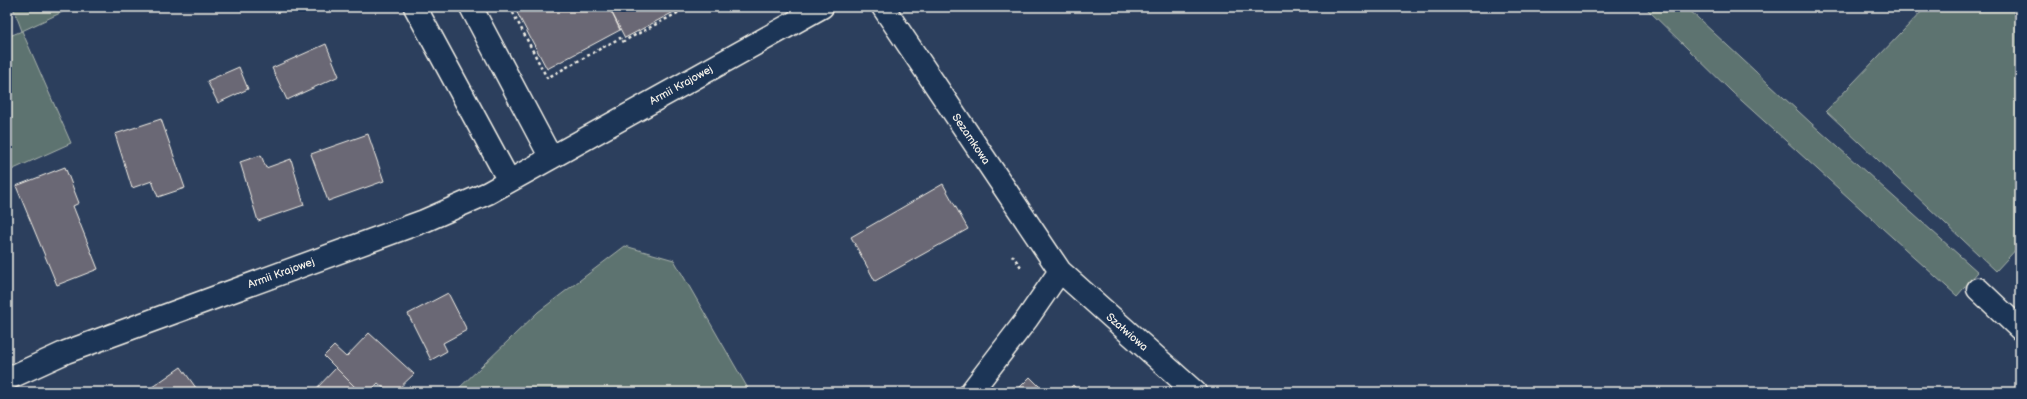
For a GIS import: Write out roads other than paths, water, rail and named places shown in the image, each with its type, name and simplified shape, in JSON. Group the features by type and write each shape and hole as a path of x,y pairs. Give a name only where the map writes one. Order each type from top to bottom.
{"street":[{"path":"415,7 508,181"},
{"path":"471,7 551,158"},
{"name":"Sezamkowa","path":"883,7 1060,271"},
{"name":"Armii Krajowej","path":"7,379 66,352 424,221 488,192 814,9"},
{"path":"971,392 1027,319 1060,271"},
{"name":"Szałwiowa","path":"1060,271 1195,392"},
{"path":"1978,289 2020,329"}]}
